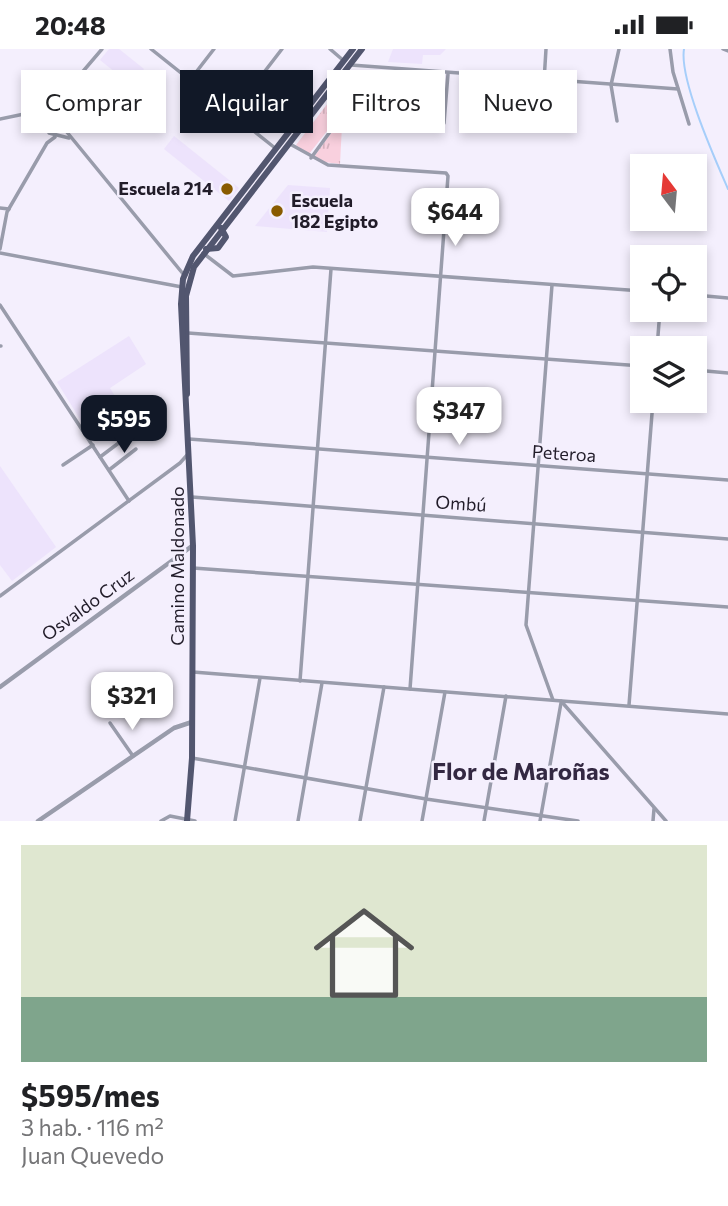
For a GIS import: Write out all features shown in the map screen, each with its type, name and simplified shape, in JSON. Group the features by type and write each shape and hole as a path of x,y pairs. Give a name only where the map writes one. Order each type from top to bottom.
{"main road":[{"name":"Camino Maldonado","path":"189,821 193,546 182,288 184,275 193,256 290,144 347,63 353,49"},
{"name":"Camino Maldonado","path":"220,226 277,150 347,63 362,49"},
{"name":"Camino Maldonado","path":"185,333 189,281 205,251 215,249 223,241 226,235 220,226"}],"street":[{"path":"83,70 102,49"},
{"path":"151,49 180,72"},
{"path":"198,70 214,49"},
{"path":"266,70 282,49"},
{"path":"330,49 347,63 459,75"},
{"path":"545,70 546,49"},
{"path":"617,121 611,85 619,49"},
{"path":"670,49 689,124"},
{"path":"723,49 728,51"},
{"path":"445,111 448,74"},
{"path":"577,82 678,89"},
{"path":"0,119 21,115"},
{"path":"47,133 47,143"},
{"path":"53,133 71,138"},
{"path":"58,133 47,143 9,209 0,251 182,288"},
{"path":"67,133 184,275"},
{"path":"256,133 277,150"},
{"path":"311,158 328,133"},
{"path":"290,144 311,158 337,166 446,173 449,176 410,689"},
{"path":"0,208 9,209"},
{"path":"205,251 233,277 313,267 630,290"},
{"path":"300,681 331,269"},
{"path":"552,285 527,629 553,700"},
{"path":"707,296 728,298"},
{"path":"0,305 129,501"},
{"path":"185,333 630,365"},
{"path":"707,371 728,373"},
{"path":"629,705 652,413"},
{"path":"100,457 132,433"},
{"name":"Peteroa","path":"189,439 728,480"},
{"path":"63,465 93,445"},
{"path":"109,470 136,449"},
{"path":"0,596 180,463 190,452"},
{"path":"180,463 191,468"},
{"name":"Ombú","path":"192,498 728,538"},
{"name":"Osvaldo Cruz","path":"0,687 193,546"},
{"path":"193,568 728,607"},
{"path":"192,672 728,714"},
{"path":"235,821 260,678"},
{"path":"298,821 322,683"},
{"path":"360,821 384,688"},
{"path":"422,821 445,692"},
{"path":"484,821 506,696"},
{"path":"561,701 666,821"},
{"path":"540,819 561,701"},
{"path":"38,821 174,729 192,722"},
{"path":"110,723 133,756"},
{"path":"192,758 540,819 578,821"},
{"path":"653,806 653,821"},
{"path":"161,821 170,816 189,821"}],"shaded area":[{"path":"109,49 119,49 144,69 112,70 100,60"},
{"path":"393,49 446,49 440,55 423,55 422,64 388,62"},
{"path":"174,136 239,188 229,201 164,149"},
{"path":"288,185 330,188 327,232 255,226"},
{"path":"129,336 146,364 110,388 122,408 88,432 57,382"},
{"path":"0,466 56,547 12,581 0,565"}],"green space":[{"path":"327,104 327,131 309,154 296,145 305,133 313,133 313,123"},
{"path":"331,133 342,133 340,164 324,162 314,157"}],"waterway":[{"path":"684,49 692,99 728,189"}],"place":[{"name":"Escuela 214","path":"227,189"},
{"name":"Escuela 182 Egipto","path":"277,211"}],"district":[{"name":"Flor de Maroñas","path":"521,772"}]}
